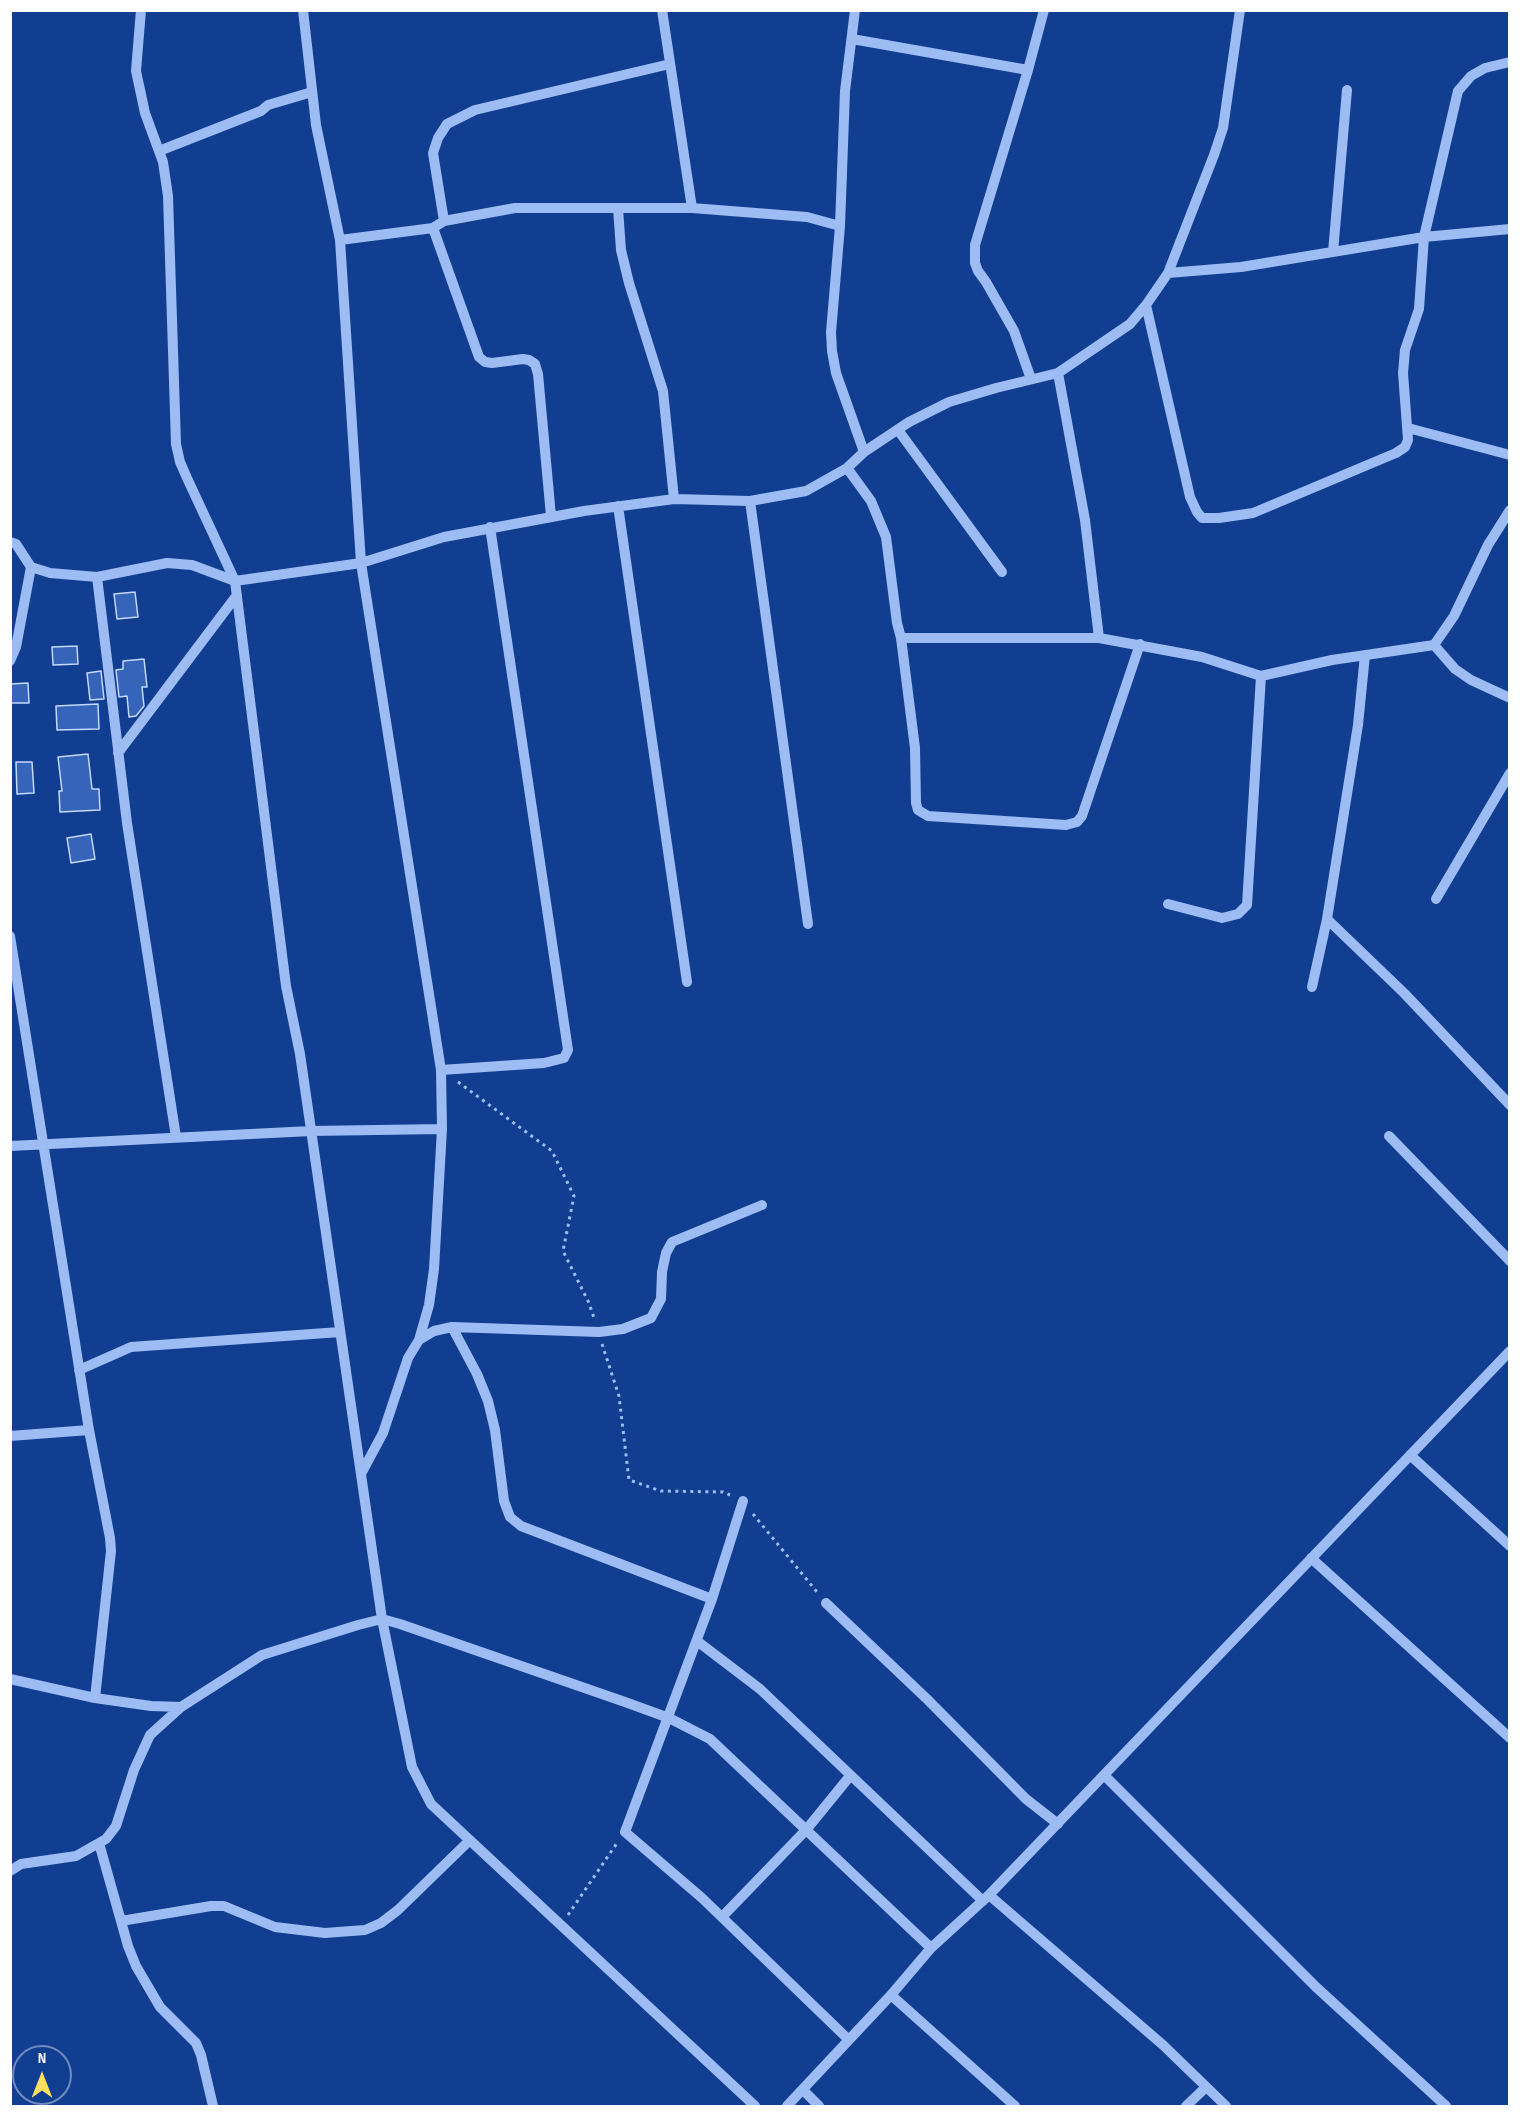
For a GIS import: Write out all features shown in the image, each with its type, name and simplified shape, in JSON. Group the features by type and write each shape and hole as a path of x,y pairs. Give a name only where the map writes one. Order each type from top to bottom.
{"street":[{"path":"141,10 136,71 145,113 163,162 168,196 176,444 180,462 235,580 286,986 300,1054 382,1619 412,1767 432,1804 755,2106"},
{"path":"303,10 316,125 340,240 362,563 441,1070 442,1129 434,1269 429,1305 420,1340 408,1358 383,1433 361,1474"},
{"path":"662,10 692,208"},
{"path":"855,10 845,91 840,226 831,332 837,373 864,452"},
{"path":"1030,379 1014,331 975,262 975,245 1044,10"},
{"path":"10,542 16,544 31,567 50,573 97,577 166,563 192,565 235,580 362,563 444,537 551,516 674,499 750,501 806,491 847,468 864,452 898,430 949,402 1058,373 1130,324 1168,273 1223,128 1240,10"},
{"path":"852,39 1028,70"},
{"path":"1146,305 1190,497 1202,518 1253,513 1396,453 1405,447 1408,440 1403,373 1405,350 1419,309 1424,237 1458,91 1471,76 1485,68 1509,62"},
{"path":"444,221 433,153 438,138 447,124 475,110 670,64"},
{"path":"1333,252 1347,90"},
{"path":"159,151 261,111 268,105 312,92"},
{"path":"340,240 433,228 444,221 515,208 692,208 807,216 840,226"},
{"path":"618,208 621,250 663,391 674,499"},
{"path":"433,228 479,357 485,362 492,363 524,359 535,364 538,375 551,516"},
{"path":"1168,273 1241,267 1424,237 1509,229"},
{"path":"1058,373 1085,520 1099,638"},
{"path":"1408,428 1509,455"},
{"path":"898,430 1002,572"},
{"path":"847,468 871,501 886,537 915,748 918,810 928,816 1066,825 1077,822 1082,816 1140,644"},
{"path":"750,501 808,924"},
{"path":"618,507 687,982"},
{"path":"901,638 1099,638 1202,657 1261,675 1365,655 1434,645 1454,616 1488,545 1509,510"},
{"path":"441,1070 544,1063 564,1058 568,1050 490,527"},
{"path":"10,662 16,647 31,567"},
{"path":"97,577 127,823 176,1137"},
{"path":"118,753 237,595"},
{"path":"1434,645 1455,669 1471,680 1509,698"},
{"path":"1312,987 1327,919 1358,725 1365,655"},
{"path":"1168,904 1222,918 1238,914 1247,905 1261,675"},
{"path":"1436,899 1509,773"},
{"path":"1327,919 1404,993 1509,1105"},
{"path":"10,936 16,1008 44,1145 89,1430 110,1538 111,1551 95,1698"},
{"path":"10,1146 311,1131 442,1129"},
{"path":"1389,1136 1509,1261"},
{"path":"420,1340 434,1331 452,1327 598,1332 622,1329 651,1318 661,1299 662,1272 666,1253 672,1242 762,1205"},
{"path":"452,1327 488,1401 495,1430 504,1502 510,1517 521,1526 712,1599"},
{"path":"79,1370 131,1347 340,1332"},
{"path":"787,2106 891,1995 931,1948 986,1898 1058,1824 1509,1351"},
{"path":"10,1436 89,1430"},
{"path":"1410,1455 1509,1546"},
{"path":"743,1501 712,1599 625,1832 722,1917 849,2040"},
{"path":"1311,1558 1509,1738"},
{"path":"826,1603 926,1698 1026,1799 1058,1824"},
{"path":"10,1871 21,1864 76,1856 105,1839 116,1826 134,1770 150,1735 181,1707 262,1655 382,1619 669,1718 710,1740 931,1948"},
{"path":"697,1641 760,1689 850,1776 986,1898 1163,2045 1226,2106"},
{"path":"10,1678 95,1698 152,1706 181,1707"},
{"path":"1104,1775 1316,1987 1446,2106"},
{"path":"722,1917 806,1830 850,1776"},
{"path":"121,1921 211,1906 225,1906 275,1927 326,1933 365,1930 381,1923 398,1910 470,1840"},
{"path":"99,1843 136,1966 160,2007 196,2043 213,2106"},
{"path":"891,1995 1015,2106"},
{"path":"1186,2106 1206,2087"},
{"path":"803,2090 819,2106"}],"path":[{"path":"441,1070 552,1151 574,1196 563,1251 589,1303 619,1396 629,1480 661,1491 723,1492 743,1501 826,1603"},
{"path":"562,1925 625,1832"}],"building":[{"path":"135,592 138,617 117,619 114,594"},
{"path":"77,646 78,664 53,665 52,647"},
{"path":"144,659 147,687 142,687 144,706 136,716 129,717 127,696 119,697 116,670 123,669 123,661"},
{"path":"101,671 104,699 90,700 87,673"},
{"path":"28,683 29,703 10,703 10,684"},
{"path":"98,704 99,729 57,730 56,706"},
{"path":"88,754 92,789 99,789 100,810 60,812 59,791 62,791 58,757"},
{"path":"16,762 32,762 34,793 17,794"},
{"path":"91,834 95,859 71,863 67,838"}]}
